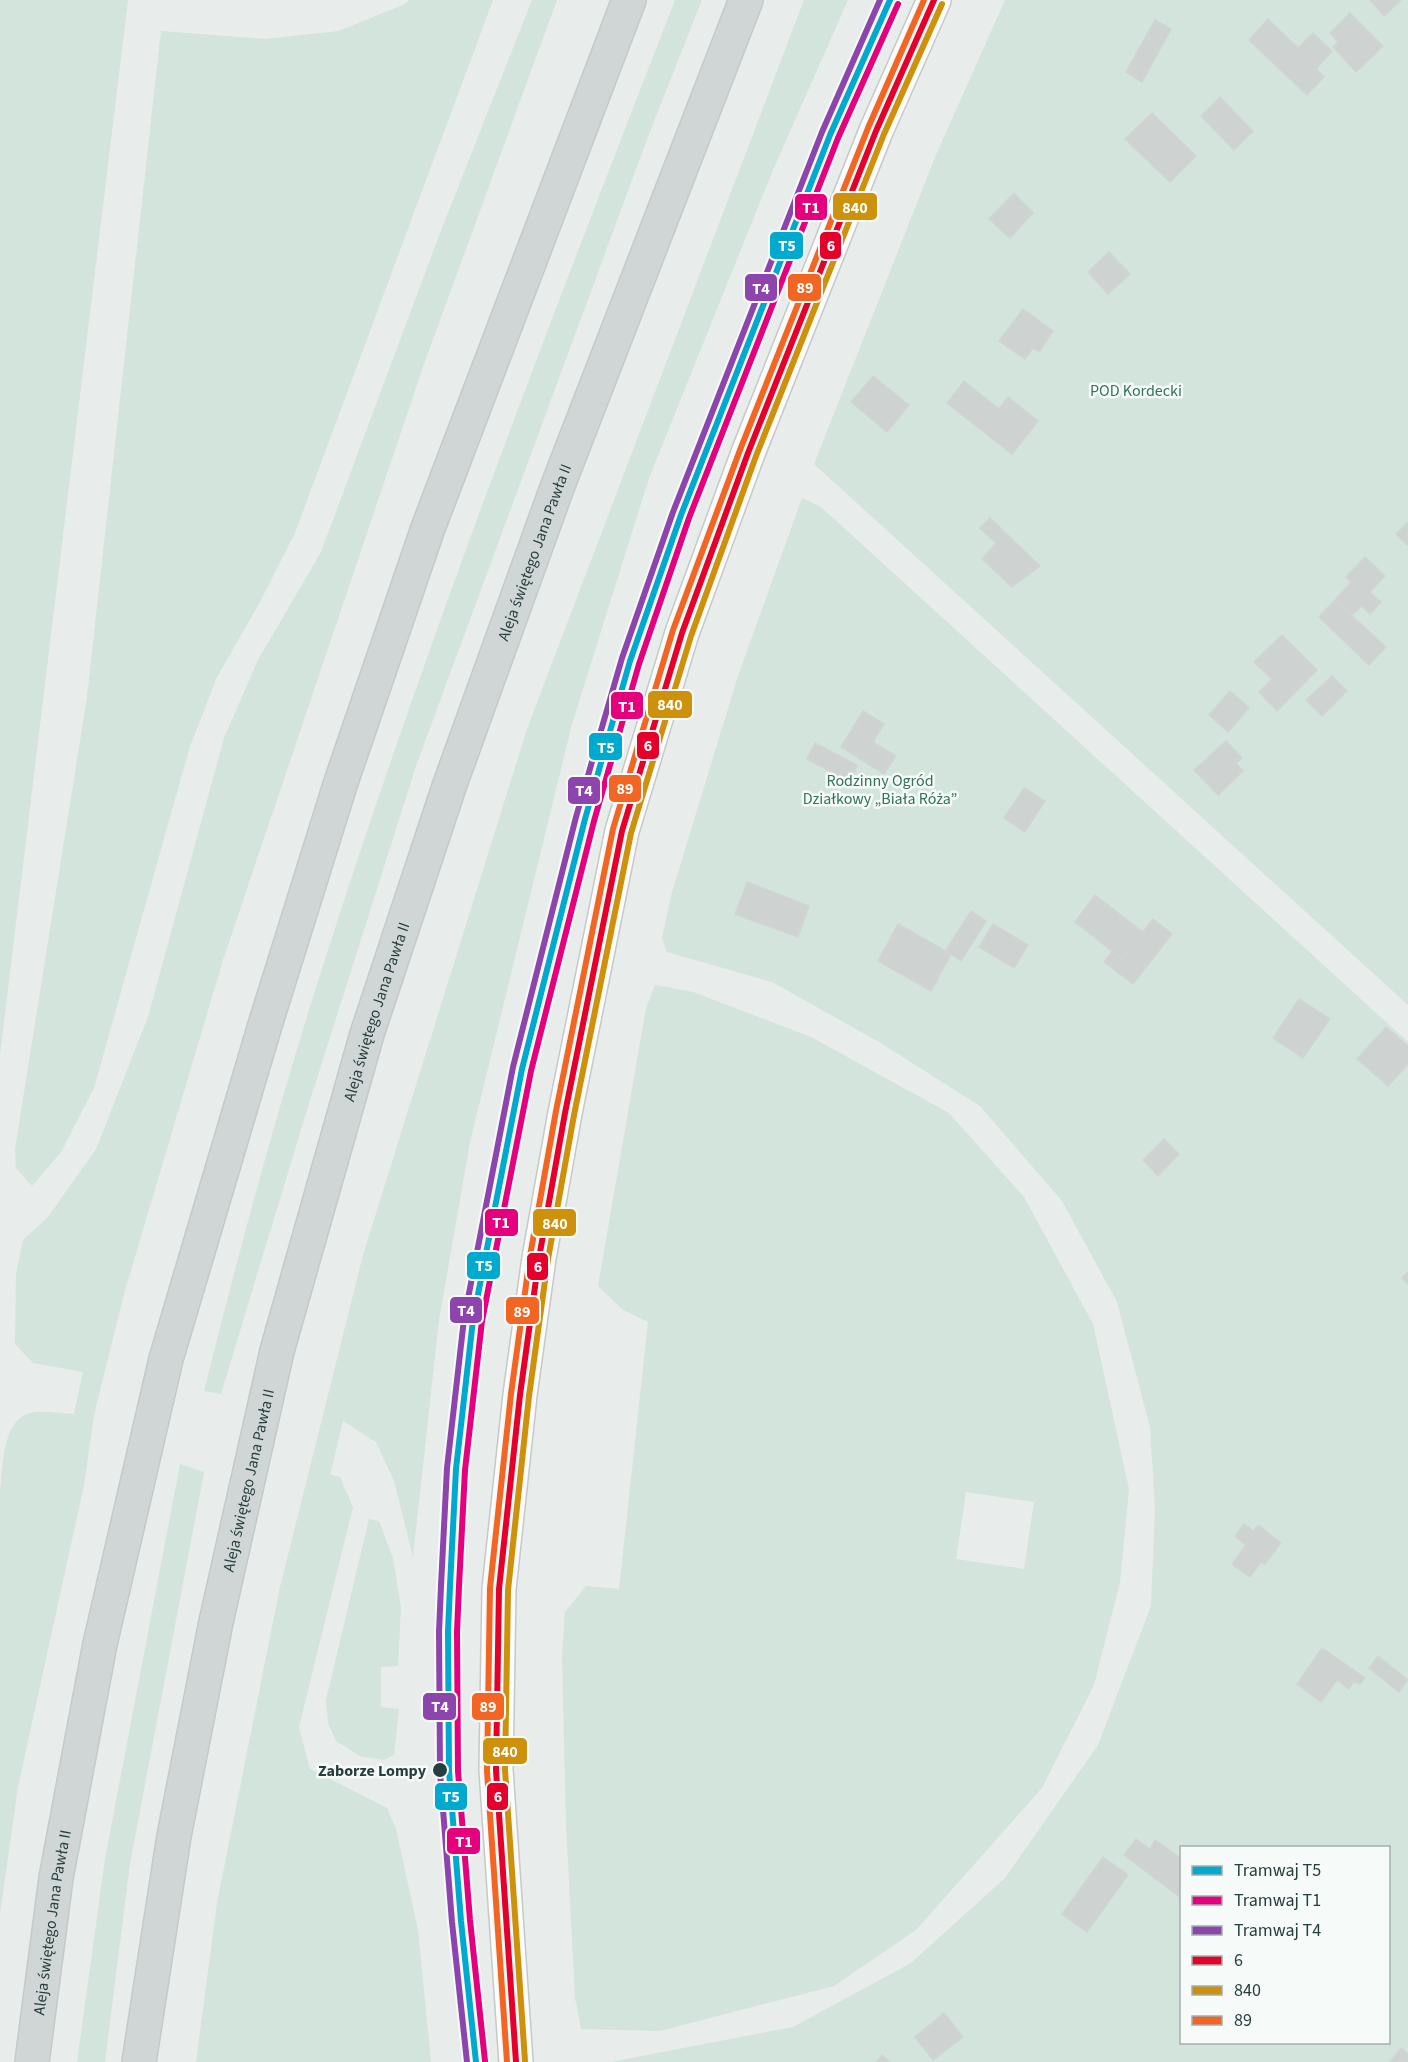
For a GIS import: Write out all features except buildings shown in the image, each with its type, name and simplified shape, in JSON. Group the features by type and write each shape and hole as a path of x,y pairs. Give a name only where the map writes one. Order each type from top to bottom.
{"main road":[{"name":"Aleja świętego Jana Pawła II","path":"32,2062 56,1878 94,1679 166,1359 265,1025 352,749 428,528 629,0"},
{"name":"Aleja świętego Jana Pawła II","path":"139,2062 174,1836 216,1622 277,1351 367,1034 450,784 558,485 746,0"}],"street":[{"path":"516,2062 496,1770 499,1589 519,1405 539,1258 565,1113 617,854 682,633 744,464 871,142 934,0"}],"green space":[{"path":"0,0 128,0 0,1055"},
{"path":"409,0 493,0 295,533 260,602 217,677 190,746 94,1088 61,1152 32,1186 16,1168 15,1149 87,697 161,31 265,39 339,31 405,4"},
{"path":"532,0 557,0 424,364 223,960 124,1294 94,1415 84,1485 18,1787 0,1914 0,1491 4,1456 10,1431 25,1415 36,1412 74,1414 83,1372 33,1363 15,1344 16,1274 23,1240 48,1217 96,1149 148,1017 224,738 258,660 321,552 440,233"},
{"path":"675,0 702,0 649,134 416,766 306,1113 221,1394 204,1391 278,1114 367,830 494,472"},
{"path":"804,0 848,0 773,170 649,478 572,724 470,1142 439,1320 413,1557 394,1481 376,1442 343,1421 330,1475 340,1477 353,1507 299,1727 310,1769 387,1808 396,1829 418,1930 431,2062 196,2062 217,1903 280,1587 363,1255 527,729"},
{"name":"POD Kordecki","path":"1005,0 1408,0 1408,1005 814,464 936,155"},
{"name":"Rodzinny Ogród Działkowy „Biała Róża”","path":"802,498 821,507 1408,1042 1408,2062 611,2062 793,2027 911,1963 1005,1878 1098,1745 1151,1606 1155,1509 1150,1427 1117,1302 1062,1201 980,1106 879,1042 772,982 667,952 662,938 672,892 738,676"},
{"path":"655,985 693,992 811,1037 949,1113 1024,1197 1093,1324 1129,1489 1120,1582 1094,1685 1042,1788 916,1930 834,1986 660,2031 581,2029 575,1998 566,1823 562,1656 565,1612 586,1586 619,1589 648,1322 623,1310 598,1286 646,1008","holes":["966,1492 1034,1502 1024,1569 956,1559"]},
{"path":"180,1464 204,1472 130,1864 105,2062 77,2062 105,1859"},
{"path":"369,1519 379,1521 393,1558 401,1608 398,1666 381,1667 381,1707 399,1709 394,1755 384,1760 360,1756 336,1741 328,1723 326,1700"}],"tram line":[{"name":"T4","path":"467,2062 452,1922 440,1772 441,1586 447,1468 464,1319 513,1067 576,817 622,658 673,512 822,132 880,0"},
{"name":"T5","path":"476,2062 461,1921 449,1771 450,1586 456,1469 473,1320 522,1069 585,819 630,661 681,515 830,135 890,0"},
{"name":"T1","path":"485,2061 470,1920 458,1771 459,1586 465,1470 482,1321 531,1071 594,821 639,664 689,518 838,138 898,4"}],"transit line":[{"name":"89","path":"507,2062 487,1771 490,1588 511,1394 530,1256 556,1111 613,829 673,630 740,450 868,128 924,0"},
{"name":"6","path":"516,2062 496,1770 499,1589 520,1395 539,1258 565,1113 622,831 682,633 748,453 876,131 934,0"},
{"name":"840","path":"525,2061 505,1770 508,1590 529,1396 548,1259 574,1115 631,833 691,636 756,456 884,134 942,4"}],"place":[{"name":"Zaborze Lompy","path":"440,1770"}]}
